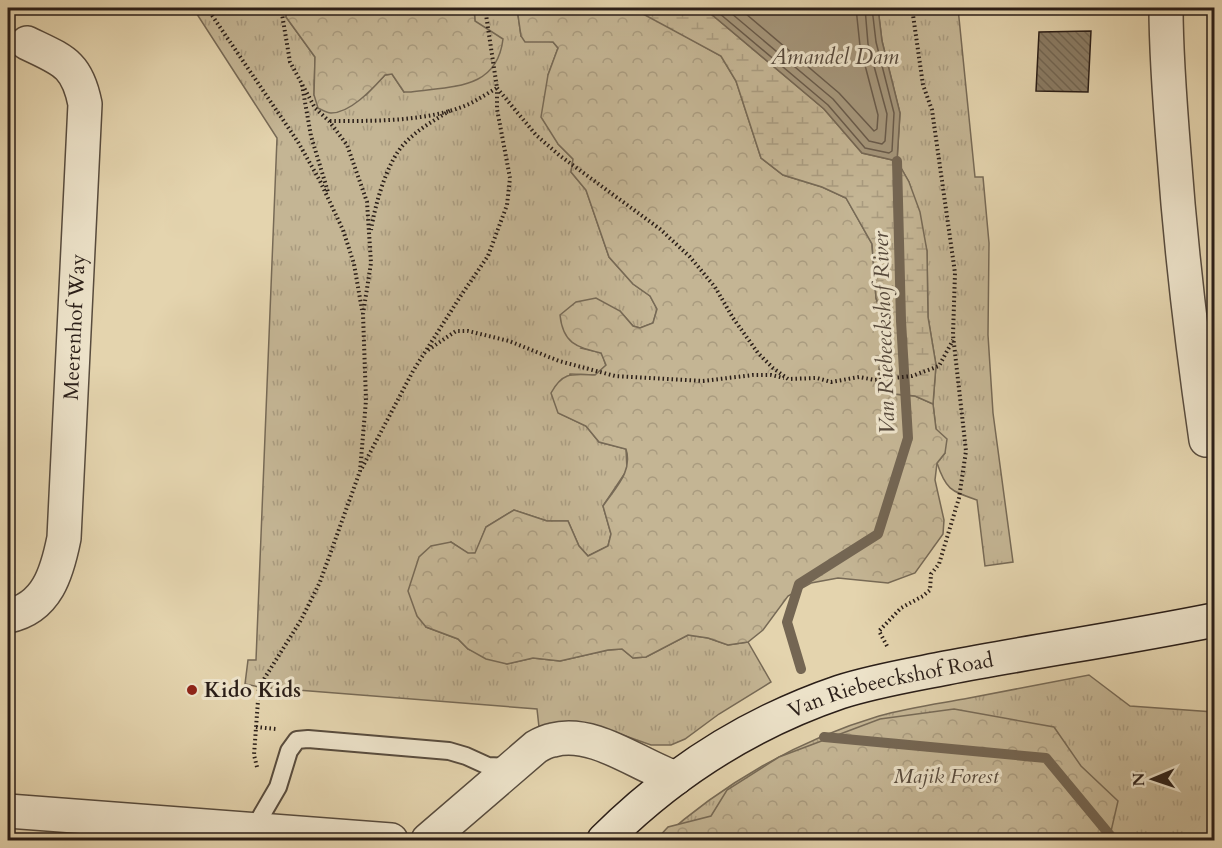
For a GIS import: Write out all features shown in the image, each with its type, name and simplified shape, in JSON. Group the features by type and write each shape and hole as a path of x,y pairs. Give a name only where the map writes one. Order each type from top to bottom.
{"street":[{"path":"1166,8 1166,53 1180,233 1190,332 1206,440"},
{"name":"Meerenhof Way","path":"8,616 21,613 33,606 44,593 55,577 64,538 85,104 82,88 68,65 27,43"},
{"name":"Van Riebeeckshof Road","path":"604,840 648,799 727,742 782,715 841,692 895,679 1215,620"},
{"path":"429,840 476,801 511,767 536,747 554,739 574,738 596,743 676,778"},
{"path":"8,812 391,840"}],"lane":[{"path":"253,830 278,788 289,751 297,740 325,740 449,752 466,756 488,766 511,767"}],"path":[{"path":"207,8 298,142 320,181 343,230 354,264 363,314 366,400 360,471"},
{"path":"281,8 290,62 315,108 348,145 368,202 371,263 363,314"},
{"path":"257,770 254,755 259,687 301,620 320,582 360,471 424,353 488,256 507,205 510,178 497,109 498,88 485,8"},
{"path":"895,679 886,643 879,631 901,608 930,590 931,574 939,564 958,498 966,451 954,339 955,273 933,110 923,86 912,8"},
{"path":"301,82 311,136 334,212"},
{"path":"329,121 396,120 467,105 498,88"},
{"path":"498,88 536,135 559,155 660,229 690,257 715,287 733,318 758,353 788,379"},
{"path":"369,240 375,206 389,169 403,144 454,108"},
{"path":"424,353 456,331 468,331 508,341 559,361 615,376 703,381 771,375 788,379 817,378 831,382 859,377 875,380 912,376 939,366 954,339"}],"green space":[{"path":"193,8 287,8 286,17 315,57 314,95 366,95 385,75 392,74 404,92 475,21 474,8 517,8 521,36 553,42 558,48 548,75 558,144 573,159 571,172 586,190 609,257 633,284 650,296 657,309 653,323 640,328 633,326 620,311 581,348 602,353 606,366 595,375 570,374 559,413 586,426 599,442 626,449 627,470 603,506 611,534 608,546 588,556 579,546 568,521 547,521 514,510 486,527 476,553 469,554 451,542 426,627 458,639 468,649 507,664 533,658 560,661 622,649 633,658 646,657 688,635 708,638 728,645 748,642 771,682 719,714 685,739 671,745 651,745 600,727 566,722 539,727 537,709 245,684 248,660 256,660 277,138"},
{"path":"287,8 474,8 475,21 503,39 499,56 492,68 482,77 457,86 404,92 392,74 385,75 354,104 339,112 329,113 318,108 314,95 315,57 286,17"},
{"path":"517,8 587,8 594,12 616,8 635,8 721,56 736,81 761,158 783,175 822,187 846,198 872,244 876,298 890,341 894,394 915,396 933,404 936,429 947,439 945,453 937,463 935,480 944,520 943,534 915,573 888,583 838,578 811,583 788,596 763,630 748,642 728,645 708,638 688,635 646,657 633,658 622,649 560,661 533,658 507,664 486,659 468,649 458,639 426,627 417,616 408,591 419,557 431,546 451,542 468,553 475,553 486,527 514,510 547,521 568,521 579,546 588,556 608,546 611,534 603,506 625,472 628,457 626,449 599,442 586,426 558,413 551,393 564,377 575,374 595,375 606,365 601,353 578,346 568,338 564,332 560,315 576,302 596,298 620,311 633,326 640,328 653,323 657,309 650,296 633,284 609,257 586,190 571,172 573,159 558,144 541,117 548,75 558,48 553,42 525,42 521,36"},
{"path":"632,8 704,8 824,109 862,153 897,161 909,182 920,212 927,251 928,317 936,365 933,404 915,396 894,394 880,385 879,367 891,355 890,341 876,298 872,244 846,198 822,187 783,175 761,158 736,81 721,56"},
{"path":"878,8 958,8 975,177 983,177 989,243 988,335 993,413 1013,562 985,566 977,500 951,488 943,479 937,463 945,453 936,429 933,404 936,365 928,317 927,251 909,182 897,161 900,113 882,41"},
{"name":"Majik Forest","path":"1089,675 1130,706 1214,712 1214,840 660,840 735,782 790,751 849,726 900,711"},
{"name":"Majik Forest","path":"954,709 1054,727 1081,766 1118,801 1109,840 656,840 668,827 711,816 727,790 779,757 880,719"}],"water":[{"name":"Amandel Dam","path":"704,8 878,8 882,41 900,113 897,161 862,153 824,109"}],"building":[{"path":"1091,31 1088,92 1036,91 1039,32"}],"waterway":[{"name":"Van Riebeeckshof River","path":"801,669 787,622 799,584 878,534 908,438 901,321 897,161"},
{"name":"Van Riebeeckshof River","path":"824,737 1046,758 1114,840"}],"place":[{"name":"Kido Kids","path":"192,690"}]}
